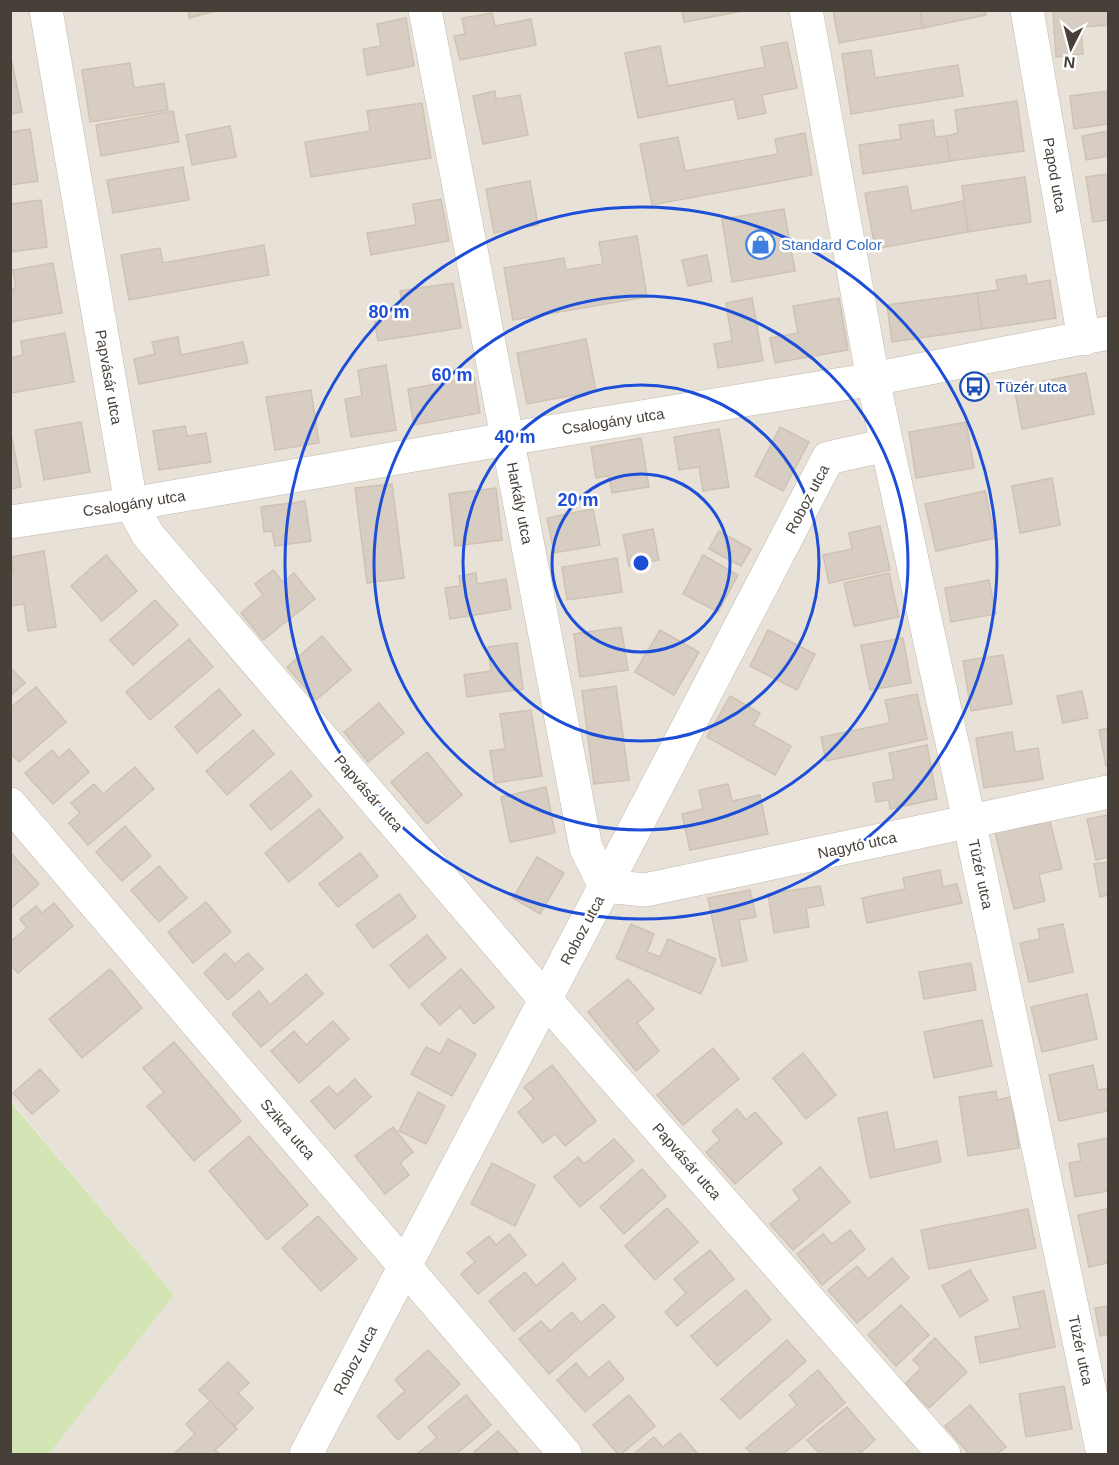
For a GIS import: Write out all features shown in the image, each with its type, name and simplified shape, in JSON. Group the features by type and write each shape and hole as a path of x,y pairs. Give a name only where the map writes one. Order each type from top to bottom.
{"street":[{"name":"Papvásár utca","path":"46,10 131,504 148,535 545,999 944,1455"},
{"name":"Harkály utca","path":"425,10 586,848 605,886"},
{"name":"Tüzér utca","path":"806,10 886,445 969,820 1103,1455"},
{"name":"Papod utca","path":"1027,10 1096,336"},
{"name":"Csalogány utca","path":"10,522 131,504 507,438 873,379 1096,336"},
{"name":"Roboz utca","path":"306,1455 828,458 886,445"},
{"name":"Nagytó utca","path":"605,886 645,890 1108,792"},
{"name":"Szikra utca","path":"10,804 565,1455"}],"shaded area":[{"path":"10,11 1108,11 1108,1454 49,1454 174,1295 11,1101"}],"green space":[{"path":"10,1101 174,1295 49,1454 11,1454"}],"building":[{"path":"188,10 219,10 189,18"},
{"path":"682,10 748,10 684,22"},
{"path":"833,10 920,10 923,28 839,43"},
{"path":"920,10 985,10 986,15 923,28"},
{"path":"1053,10 1108,10 1108,25 1081,27 1083,54 1056,57"},
{"path":"492,13 495,26 531,19 536,45 460,60 454,36 465,34 462,18"},
{"path":"406,18 414,66 367,75 363,49 381,46 377,24"},
{"path":"787,42 797,88 762,95 766,113 738,119 734,99 638,118 625,53 660,46 668,86 765,67 761,47"},
{"path":"871,50 875,78 958,65 963,96 851,114 842,54"},
{"path":"12,62 22,112 10,114 10,63"},
{"path":"130,63 134,88 164,83 168,110 90,122 82,70"},
{"path":"495,91 496,99 520,95 528,135 483,144 473,96"},
{"path":"1108,91 1108,124 1074,129 1070,96"},
{"path":"1017,101 1024,151 950,161 946,136 958,133 955,110"},
{"path":"422,103 431,158 311,177 305,142 370,131 367,111"},
{"path":"173,111 179,142 101,156 96,125"},
{"path":"933,120 935,137 946,136 950,161 863,174 859,145 901,139 899,125"},
{"path":"230,126 236,157 192,165 186,135"},
{"path":"30,129 38,181 10,185 10,132"},
{"path":"1108,131 1108,156 1086,160 1082,136"},
{"path":"805,133 812,175 652,205 640,144 678,137 685,171 778,154 775,139"},
{"path":"183,167 189,200 113,213 107,180"},
{"path":"1108,174 1108,220 1093,222 1086,177"},
{"path":"1025,177 1031,222 968,232 962,186"},
{"path":"530,181 538,225 494,233 486,189"},
{"path":"907,186 912,211 964,201 968,232 875,249 865,193"},
{"path":"441,199 449,241 371,255 367,233 416,225 413,204"},
{"path":"41,200 47,247 10,252 10,204"},
{"path":"784,209 795,271 732,282 722,219"},
{"path":"637,236 647,297 513,320 504,268 564,258 566,270 603,264 599,242"},
{"path":"264,245 269,275 129,300 121,255 160,248 163,263"},
{"path":"707,255 712,281 688,286 682,260"},
{"path":"53,263 62,313 10,322 10,289 16,288 13,270"},
{"path":"1026,275 1027,284 1050,280 1056,318 982,329 977,293 998,290 996,280"},
{"path":"453,283 461,328 378,341 374,319 404,314 400,291"},
{"path":"977,293 982,329 892,342 887,305"},
{"path":"752,298 763,361 718,368 714,344 732,341 726,303"},
{"path":"839,298 848,350 775,363 770,338 798,333 793,306"},
{"path":"65,333 74,382 10,393 10,358 23,355 21,341"},
{"path":"178,337 181,355 243,342 248,363 139,384 134,359 155,354 152,342"},
{"path":"586,339 596,391 527,404 517,353"},
{"path":"386,365 396,430 351,437 345,399 362,396 358,370"},
{"path":"1086,373 1094,414 1022,429 1014,387"},
{"path":"474,377 480,413 414,425 408,389"},
{"path":"311,390 319,443 275,450 266,397"},
{"path":"81,422 90,472 44,480 35,430"},
{"path":"966,422 974,468 916,478 909,432"},
{"path":"185,426 187,436 206,433 211,462 159,470 153,431"},
{"path":"780,427 809,442 783,491 755,476"},
{"path":"719,429 729,487 703,491 699,467 679,470 674,437"},
{"path":"10,438 12,438 21,487 10,489"},
{"path":"641,438 649,487 612,493 609,476 596,478 591,447"},
{"path":"1052,478 1060,525 1020,533 1012,486"},
{"path":"392,484 404,578 367,583 355,488"},
{"path":"496,488 502,540 455,546 449,494"},
{"path":"985,491 995,538 936,551 925,504"},
{"path":"305,501 311,541 275,546 272,531 264,532 261,507"},
{"path":"593,509 600,545 554,553 547,518"},
{"path":"880,526 890,570 829,583 823,555 852,549 849,533"},
{"path":"653,529 659,560 629,566 623,535"},
{"path":"719,531 751,549 741,566 709,549"},
{"path":"44,551 56,627 28,631 24,604 10,606 10,572 13,572 11,557"},
{"path":"106,555 137,591 102,621 71,586"},
{"path":"703,555 738,575 718,612 683,594"},
{"path":"617,558 622,592 567,600 562,567"},
{"path":"273,570 283,582 294,573 315,599 263,640 241,613 263,595 255,584"},
{"path":"476,573 477,584 506,579 511,609 450,619 445,588 460,586 459,576"},
{"path":"889,573 899,617 854,626 844,583"},
{"path":"989,580 996,614 951,622 945,588"},
{"path":"155,600 178,625 133,665 110,640"},
{"path":"621,627 628,670 580,677 574,634"},
{"path":"660,630 699,652 674,695 635,672"},
{"path":"768,630 815,654 797,690 750,666"},
{"path":"322,636 351,670 316,700 287,667"},
{"path":"903,638 911,683 870,690 861,645"},
{"path":"189,639 213,667 150,720 126,692"},
{"path":"517,643 523,689 467,697 464,675 491,671 488,647"},
{"path":"1003,655 1012,704 971,711 963,661"},
{"path":"10,667 25,683 10,696"},
{"path":"616,686 629,780 594,784 582,691"},
{"path":"36,687 66,722 19,762 10,753 10,708"},
{"path":"219,689 241,715 197,753 175,727"},
{"path":"1082,691 1088,718 1063,723 1057,696"},
{"path":"917,694 927,739 826,761 821,737 890,723 885,700"},
{"path":"730,696 760,713 753,725 791,746 775,775 707,737"},
{"path":"379,703 404,733 368,762 344,732"},
{"path":"531,710 542,776 495,783 490,751 505,749 500,714"},
{"path":"1108,728 1108,766 1106,766 1099,730"},
{"path":"253,730 274,754 227,795 206,771"},
{"path":"1012,732 1015,752 1038,748 1043,779 984,788 976,738"},
{"path":"927,745 937,799 890,809 889,800 876,802 873,783 894,779 889,753"},
{"path":"69,749 89,772 53,804 25,773 52,750 59,758"},
{"path":"427,752 462,795 427,824 391,782"},
{"path":"135,767 154,789 88,845 69,823 80,813 71,803 94,784 103,794"},
{"path":"291,771 312,796 271,830 250,805"},
{"path":"728,784 732,801 760,795 768,834 690,850 682,814 703,809 699,790"},
{"path":"546,787 555,833 510,842 501,797"},
{"path":"319,809 343,838 289,882 265,853"},
{"path":"1108,815 1108,857 1096,860 1087,819"},
{"path":"1049,818 1062,869 1039,874 1045,901 1014,909 995,832"},
{"path":"125,826 151,856 122,881 96,852"},
{"path":"10,852 39,884 10,909"},
{"path":"360,853 378,876 338,907 319,884"},
{"path":"537,857 564,873 540,914 513,898"},
{"path":"1108,862 1108,895 1100,897 1094,864"},
{"path":"159,866 187,898 159,922 131,890"},
{"path":"940,870 943,887 957,884 962,903 867,923 862,898 905,889 903,878"},
{"path":"820,886 824,905 806,908 809,927 774,933 768,894"},
{"path":"750,890 756,917 739,920 747,961 722,966 708,898"},
{"path":"399,894 416,917 373,948 356,925"},
{"path":"206,902 231,932 193,963 168,932"},
{"path":"54,903 73,926 18,973 10,965 10,942 27,928 20,919 36,906 42,913"},
{"path":"631,924 654,934 647,952 660,957 668,939 716,959 701,994 616,958"},
{"path":"1063,924 1073,972 1029,982 1020,943 1040,939 1038,929"},
{"path":"427,935 446,958 409,988 390,965"},
{"path":"225,953 235,964 248,953 263,969 228,1000 204,973"},
{"path":"971,963 976,990 924,999 919,972"},
{"path":"110,969 142,1008 82,1058 49,1019"},
{"path":"461,969 494,1007 474,1024 460,1007 440,1025 421,1004"},
{"path":"306,974 323,994 261,1047 232,1014 259,991 270,1005"},
{"path":"628,979 654,1009 637,1023 659,1051 636,1071 588,1012"},
{"path":"1087,994 1097,1039 1042,1052 1031,1007"},
{"path":"982,1020 992,1066 934,1078 924,1032"},
{"path":"333,1021 349,1039 299,1083 271,1051 294,1031 306,1045"},
{"path":"448,1039 476,1054 452,1096 411,1074 426,1047 440,1054"},
{"path":"174,1042 241,1121 194,1161 147,1106 164,1092 143,1068"},
{"path":"713,1048 739,1079 683,1125 657,1095"},
{"path":"803,1053 836,1095 806,1119 773,1078"},
{"path":"552,1065 596,1121 565,1146 555,1134 543,1143 518,1112 534,1099 524,1087"},
{"path":"1093,1065 1098,1090 1108,1088 1108,1111 1059,1121 1049,1075"},
{"path":"40,1069 59,1091 32,1114 13,1093"},
{"path":"355,1079 371,1097 335,1129 311,1101 329,1086 337,1095"},
{"path":"996,1091 997,1100 1011,1097 1019,1148 968,1156 959,1097"},
{"path":"418,1092 445,1106 426,1144 399,1131"},
{"path":"737,1109 746,1120 755,1112 782,1143 735,1184 706,1152 720,1140 712,1131"},
{"path":"887,1112 895,1150 937,1141 941,1162 870,1178 858,1118"},
{"path":"393,1127 413,1152 400,1163 409,1175 385,1194 355,1156"},
{"path":"249,1136 308,1205 267,1240 209,1171"},
{"path":"1108,1138 1108,1191 1075,1197 1069,1163 1081,1161 1078,1144"},
{"path":"614,1139 634,1161 580,1207 554,1177 578,1157 584,1164"},
{"path":"492,1163 535,1185 515,1226 471,1204"},
{"path":"820,1167 850,1202 793,1250 770,1224 800,1199 793,1190"},
{"path":"642,1169 666,1196 624,1234 600,1207"},
{"path":"667,1208 698,1242 655,1280 625,1246"},
{"path":"1028,1209 1036,1248 929,1269 921,1230"},
{"path":"1106,1209 1108,1263 1089,1267 1078,1215"},
{"path":"318,1216 357,1259 321,1291 282,1248"},
{"path":"850,1230 865,1249 822,1285 797,1254 823,1234 832,1244"},
{"path":"509,1234 526,1255 478,1294 461,1274 475,1262 467,1253 489,1236 496,1245"},
{"path":"710,1250 734,1279 677,1326 665,1312 686,1293 674,1279"},
{"path":"892,1258 909,1278 857,1323 828,1290 857,1266 868,1279"},
{"path":"563,1263 576,1279 514,1331 489,1301 525,1272 536,1286"},
{"path":"970,1270 988,1300 960,1317 942,1286"},
{"path":"746,1290 771,1320 717,1366 691,1336"},
{"path":"1044,1291 1055,1347 980,1363 975,1337 1020,1328 1013,1297"},
{"path":"603,1304 615,1317 549,1374 519,1339 541,1321 550,1331 572,1312 581,1323"},
{"path":"901,1305 929,1335 896,1366 868,1335"},
{"path":"1108,1306 1108,1334 1100,1336 1095,1308"},
{"path":"935,1338 967,1372 929,1408 905,1384 921,1368 913,1360"},
{"path":"787,1340 806,1361 740,1419 721,1399"},
{"path":"428,1350 460,1384 398,1440 377,1416 405,1391 395,1380"},
{"path":"609,1361 624,1379 585,1412 557,1380 576,1363 589,1378"},
{"path":"228,1362 249,1383 238,1393 253,1408 235,1426 199,1390"},
{"path":"818,1370 845,1403 783,1454 752,1454 746,1448 797,1405 789,1395"},
{"path":"1064,1386 1072,1429 1026,1437 1019,1394"},
{"path":"466,1395 491,1425 456,1454 417,1454 437,1438 428,1427"},
{"path":"629,1395 655,1426 621,1454 618,1454 593,1425"},
{"path":"210,1401 237,1429 215,1450 220,1454 174,1454 195,1434 186,1424"},
{"path":"970,1405 1006,1447 997,1454 969,1454 945,1426"},
{"path":"847,1407 875,1440 859,1454 820,1454 807,1440"},
{"path":"498,1431 519,1454 476,1454 474,1452"},
{"path":"680,1433 698,1454 634,1454 654,1437 663,1447"}],"place":[{"name":"Standard Color","path":"760,244"},
{"name":"Tüzér utca","path":"975,386"}]}
